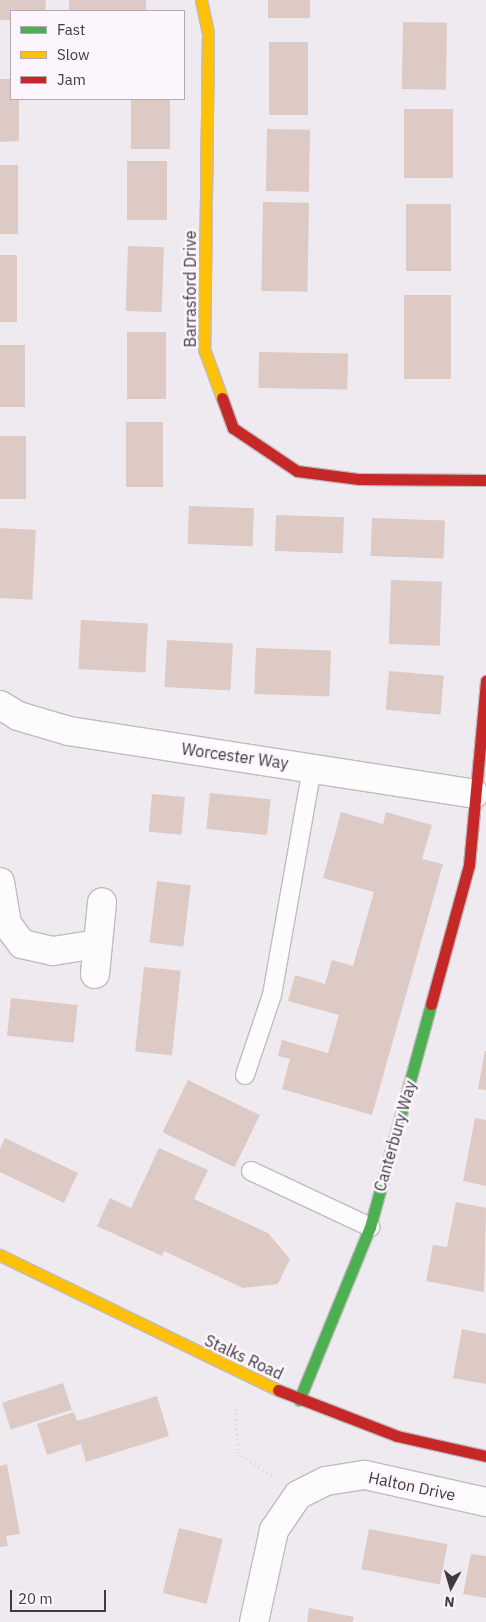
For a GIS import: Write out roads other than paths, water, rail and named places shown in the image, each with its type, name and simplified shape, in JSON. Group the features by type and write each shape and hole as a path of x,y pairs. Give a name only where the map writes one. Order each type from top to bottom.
{"street":[{"name":"Barrasford Drive","path":"201,0 208,33 204,349 233,428 297,471 359,479 486,480"},
{"name":"Canterbury Way","path":"299,1400 370,1227 477,867 474,794 486,681"},
{"name":"Worcester Way","path":"0,705 18,716 69,731 312,767 474,794"},
{"path":"0,882 7,924 22,944 54,951 97,944"},
{"path":"94,974 102,902"},
{"name":"Stalks Road","path":"0,1255 233,1371 299,1400 397,1436 486,1456"},
{"name":"Halton Drive","path":"254,1622 274,1530 298,1495 326,1481 365,1475 486,1502"}],"lane":[{"path":"244,1075 272,995 312,767"},
{"path":"251,1171 370,1227"}]}
